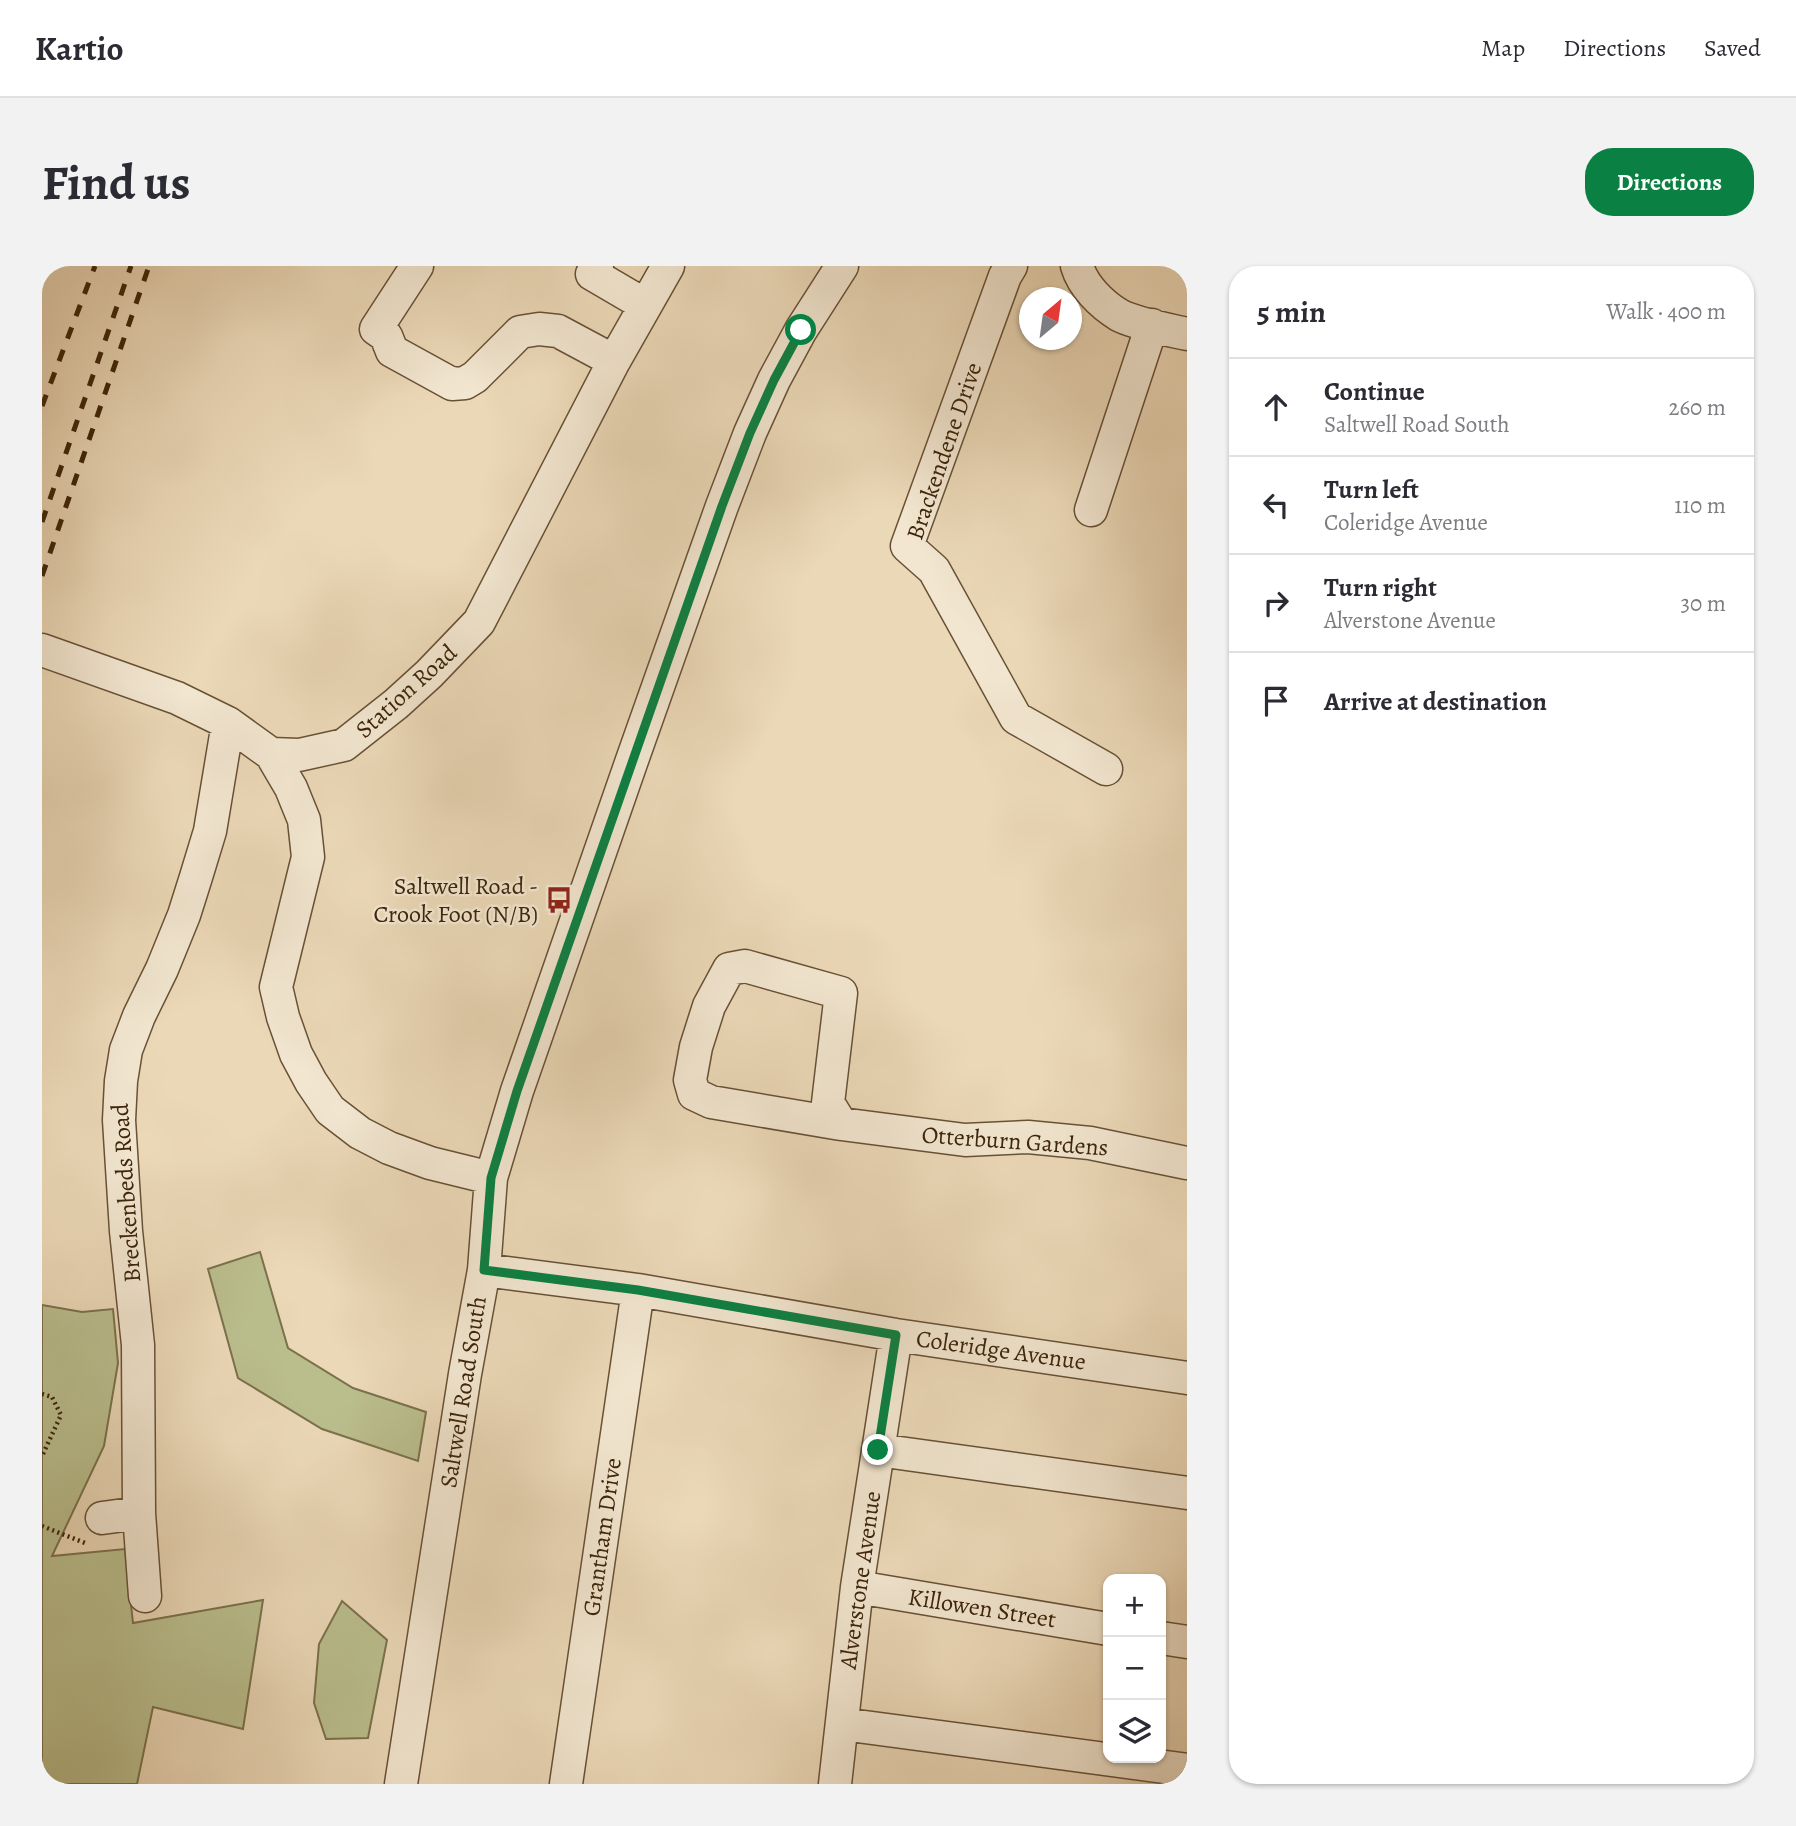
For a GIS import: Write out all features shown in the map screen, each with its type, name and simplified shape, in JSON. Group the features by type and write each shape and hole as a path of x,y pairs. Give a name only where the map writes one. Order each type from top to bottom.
{"street":[{"path":"417,266 376,329 386,336 392,351 452,384 465,383 475,377 520,332 539,329 558,331 614,361"},
{"path":"597,266 592,274 645,305"},
{"name":"Station Road","path":"271,754 299,755 344,746 396,705 479,622 540,500 668,266"},
{"name":"Saltwell Road South","path":"401,1784 465,1374 484,1270 491,1178 517,1091 631,763 750,433 801,330 842,266"},
{"name":"Brackendene Drive","path":"1012,266 1005,276 907,546 933,570 1016,718 1105,769"},
{"path":"1077,266 1080,275 1097,298 1120,316 1187,334"},
{"path":"1091,510 1152,325"},
{"path":"42,650 177,698 228,723 271,754 291,788 304,820 308,857 276,987 296,1054 311,1083 330,1110 360,1133 389,1148 430,1163 491,1178"},
{"name":"Breckenbeds Road","path":"145,1596 139,1513 138,1345 126,1231 119,1120 121,1081 126,1050 180,926 197,877 210,831 228,723"},
{"name":"Otterburn Gardens","path":"841,1124 828,1103 841,993 745,967 729,969 709,1006 696,1047 690,1080 694,1094 711,1102 841,1124 965,1140 1028,1137 1090,1143 1187,1163"},
{"name":"Coleridge Avenue","path":"484,1270 638,1290 896,1335 1187,1378"},
{"name":"Grantham Drive","path":"566,1784 638,1290"},
{"name":"Alverstone Avenue","path":"835,1784 856,1587 896,1335"},
{"path":"878,1450 1187,1493"},
{"path":"102,1518 139,1513"},
{"name":"Killowen Street","path":"856,1587 1103,1628"},
{"path":"1166,1638 1187,1642"},
{"path":"842,1724 1187,1770"}],"path":[{"path":"42,1394 52,1397 61,1415 42,1456"}],"green space":[{"path":"260,1252 288,1348 353,1388 426,1412 418,1461 322,1429 238,1378 208,1269"},
{"path":"42,1305 82,1312 113,1309 118,1363 104,1446 52,1556 125,1549 133,1623 263,1600 243,1729 153,1707 137,1784 42,1784"},
{"path":"342,1601 387,1640 368,1738 326,1739 314,1703 319,1644"}],"railway":[{"path":"42,406 95,266"},
{"path":"42,522 131,266"},
{"path":"42,576 149,266"}],"place":[{"name":"Saltwell Road - Crook Foot (N/B)","path":"559,900"}],"route":[{"path":"801,330 750,433 722,506 517,1091 491,1178 484,1270 638,1290 896,1335 878,1450"}]}
